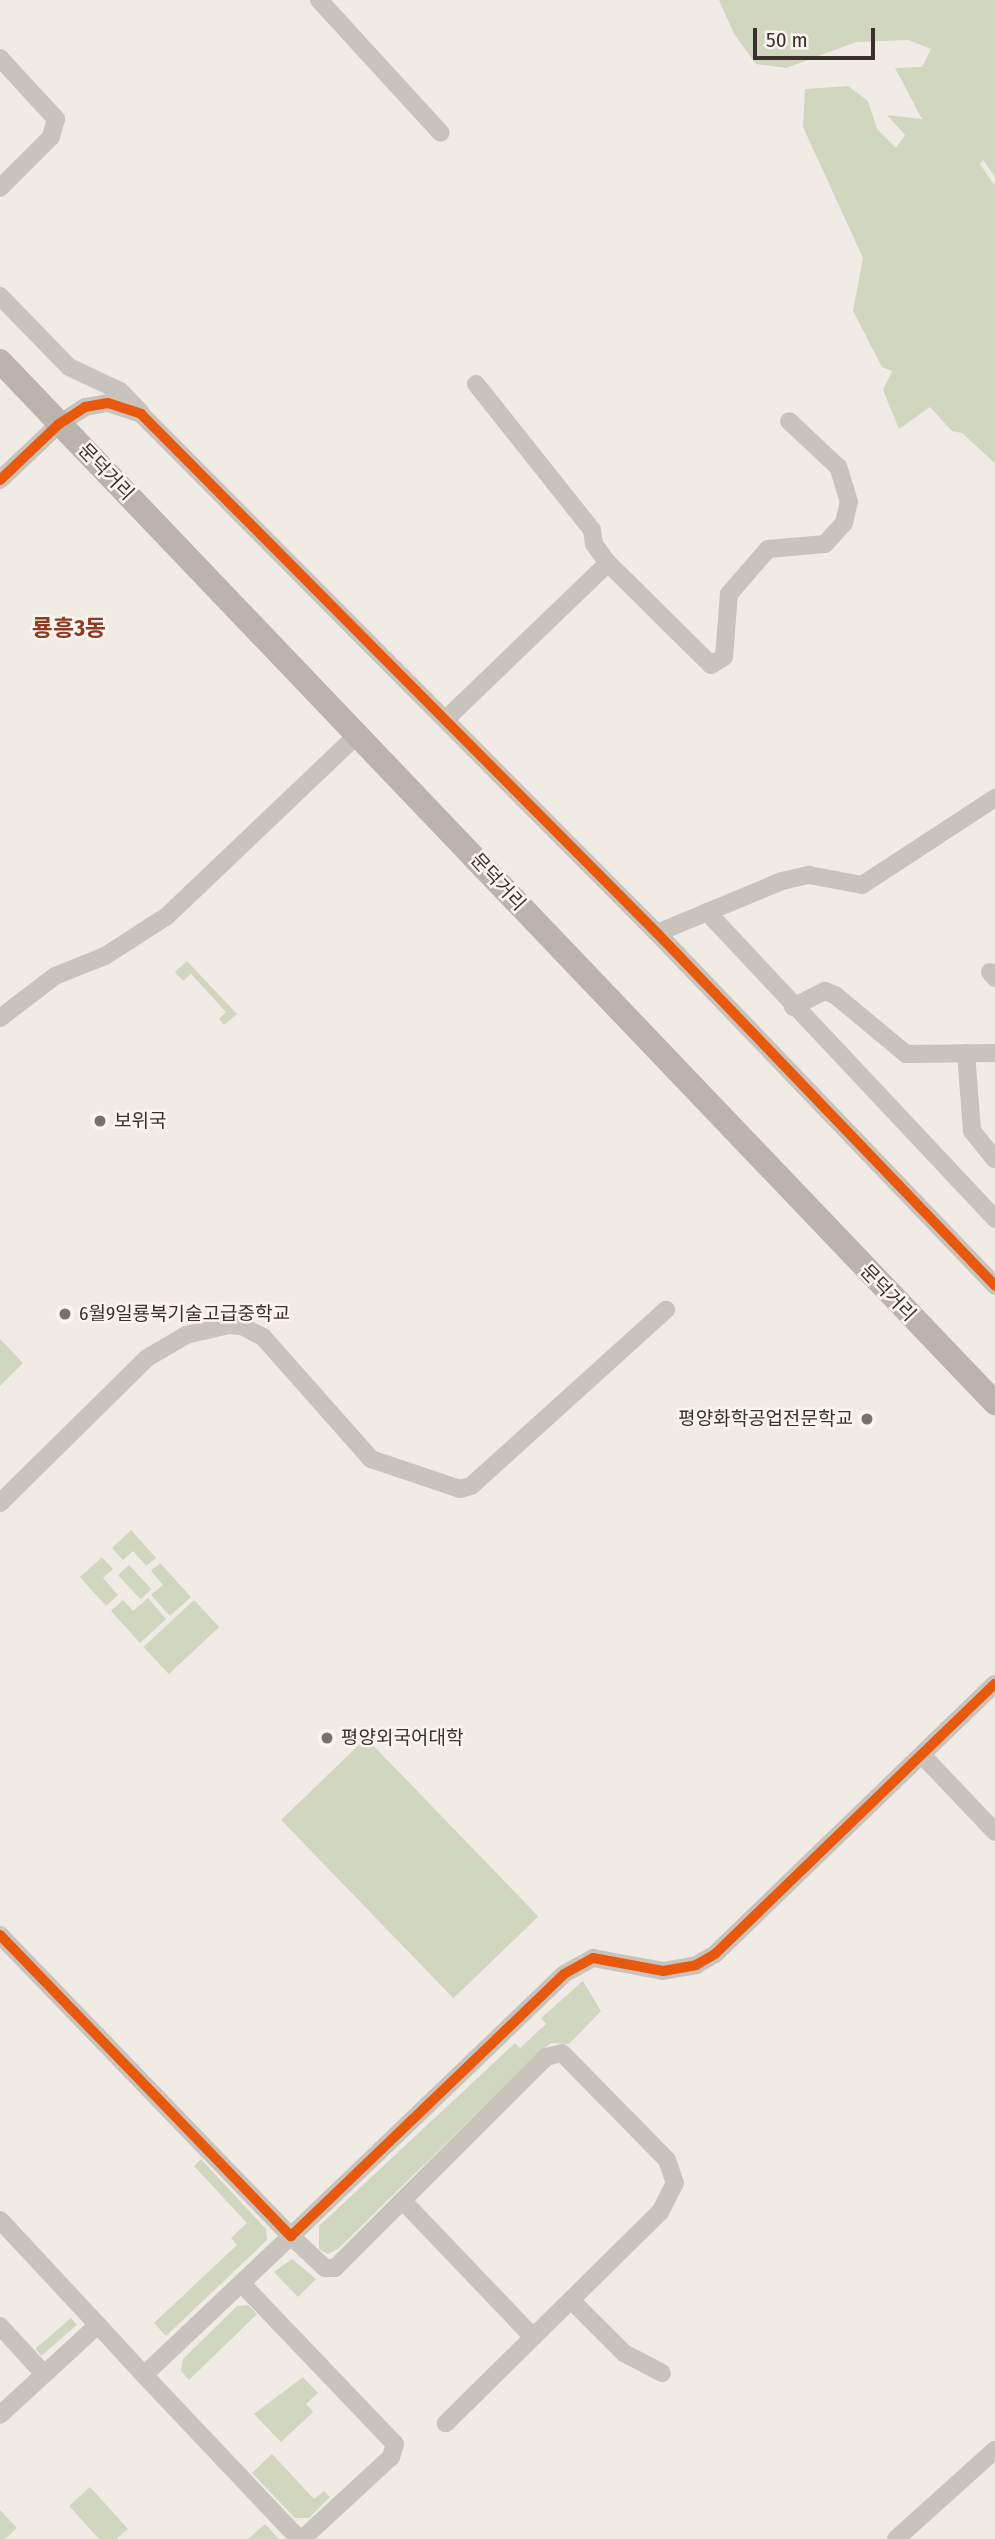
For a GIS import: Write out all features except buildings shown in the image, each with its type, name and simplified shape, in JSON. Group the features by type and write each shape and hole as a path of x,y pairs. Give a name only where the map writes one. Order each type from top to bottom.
{"main road":[{"name":"문덕거리","path":"0,361 995,1404"}],"street":[{"path":"319,0 441,133"},
{"path":"0,58 56,119 51,137 0,188"},
{"path":"0,296 69,367 120,391 657,933 995,1286"},
{"path":"476,384 592,530 594,544 608,563 711,665 719,664 724,657 733,586 768,549 825,544 844,523 849,502 838,467 789,421"},
{"path":"0,480 59,424 85,407 108,403 141,414"},
{"path":"446,719 608,563"},
{"path":"0,1018 55,976 105,956 167,916 358,734"},
{"path":"657,933 782,881 808,876 862,885 995,798"},
{"path":"707,912 793,1007 995,1219"},
{"path":"793,1007 825,991 835,995 899,1052 995,1053"},
{"path":"966,1053 972,1131 995,1159"},
{"path":"0,1503 147,1358 186,1335 229,1325 242,1326 263,1336 372,1459 460,1489 471,1486 666,1310"},
{"path":"145,2375 564,1974 593,1958 663,1971 696,1965 715,1954 995,1684"},
{"path":"922,1755 995,1832"},
{"path":"0,1935 325,2269 335,2267 547,2057 568,2055 675,2172 675,2183 660,2211 446,2423"},
{"path":"402,2201 533,2337"},
{"path":"0,2220 300,2539 391,2457 396,2444 242,2284"},
{"path":"571,2300 624,2353 662,2373"},
{"path":"0,2415 98,2325"},
{"path":"0,2326 44,2374"},
{"path":"896,2539 995,2450"}],"green space":[{"path":"719,0 995,0 995,177 983,160 980,164 995,186 995,463 962,433 952,431 930,407 899,429 883,390 892,371 882,367 853,311 863,258 803,127 805,89 848,86 868,101 877,129 896,148 905,135 887,115 922,119 895,68 922,67 931,49 908,40 856,42 786,68 756,64 734,34"},
{"path":"187,961 237,1014 224,1025 219,1019 226,1012 191,974 183,981 175,972"},
{"path":"0,1339 23,1363 0,1386"},
{"path":"131,1530 156,1558 146,1566 133,1551 123,1560 112,1548"},
{"path":"102,1557 113,1569 103,1578 118,1595 106,1606 80,1577"},
{"path":"160,1563 191,1597 170,1616 151,1595 163,1585 151,1571"},
{"path":"129,1565 152,1589 141,1599 118,1575"},
{"path":"148,1598 166,1619 140,1643 111,1611 123,1600 133,1611"},
{"path":"194,1600 219,1627 169,1674 144,1647"},
{"path":"366,1738 538,1916 453,1998 281,1820"},
{"path":"583,1981 601,2011 569,2044 551,2043 538,2053 338,2249 328,2254 319,2249 319,2226 515,2043 520,2048 546,2024 541,2018"},
{"path":"201,2159 266,2229 267,2240 166,2336 154,2323 237,2245 231,2238 247,2223 194,2166"},
{"path":"292,2259 316,2279 298,2297 274,2272"},
{"path":"248,2305 257,2314 189,2380 181,2371 183,2359 237,2306"},
{"path":"71,2318 77,2325 41,2356 36,2349"},
{"path":"303,2377 318,2393 306,2404 313,2412 281,2442 254,2414"},
{"path":"272,2454 314,2499 324,2491 330,2497 309,2518 295,2518 252,2473"},
{"path":"90,2487 128,2529 116,2539 99,2539 69,2506"},
{"path":"0,2510 17,2528 5,2539 0,2539"},
{"path":"265,2524 279,2539 248,2539"}],"cycle path":[{"path":"0,480 59,424 85,407 108,403 141,414 657,933 995,1286"},
{"path":"0,1935 291,2236 564,1974 593,1958 663,1971 696,1965 715,1954 995,1684"}],"place":[{"name":"보위국","path":"100,1121"},
{"name":"6월9일룡북기술고급중학교","path":"65,1314"},
{"name":"평양화학공업전문학교","path":"867,1419"},
{"name":"평양외국어대학","path":"327,1738"}],"district":[{"name":"룡흥3동","path":"69,628"}]}
